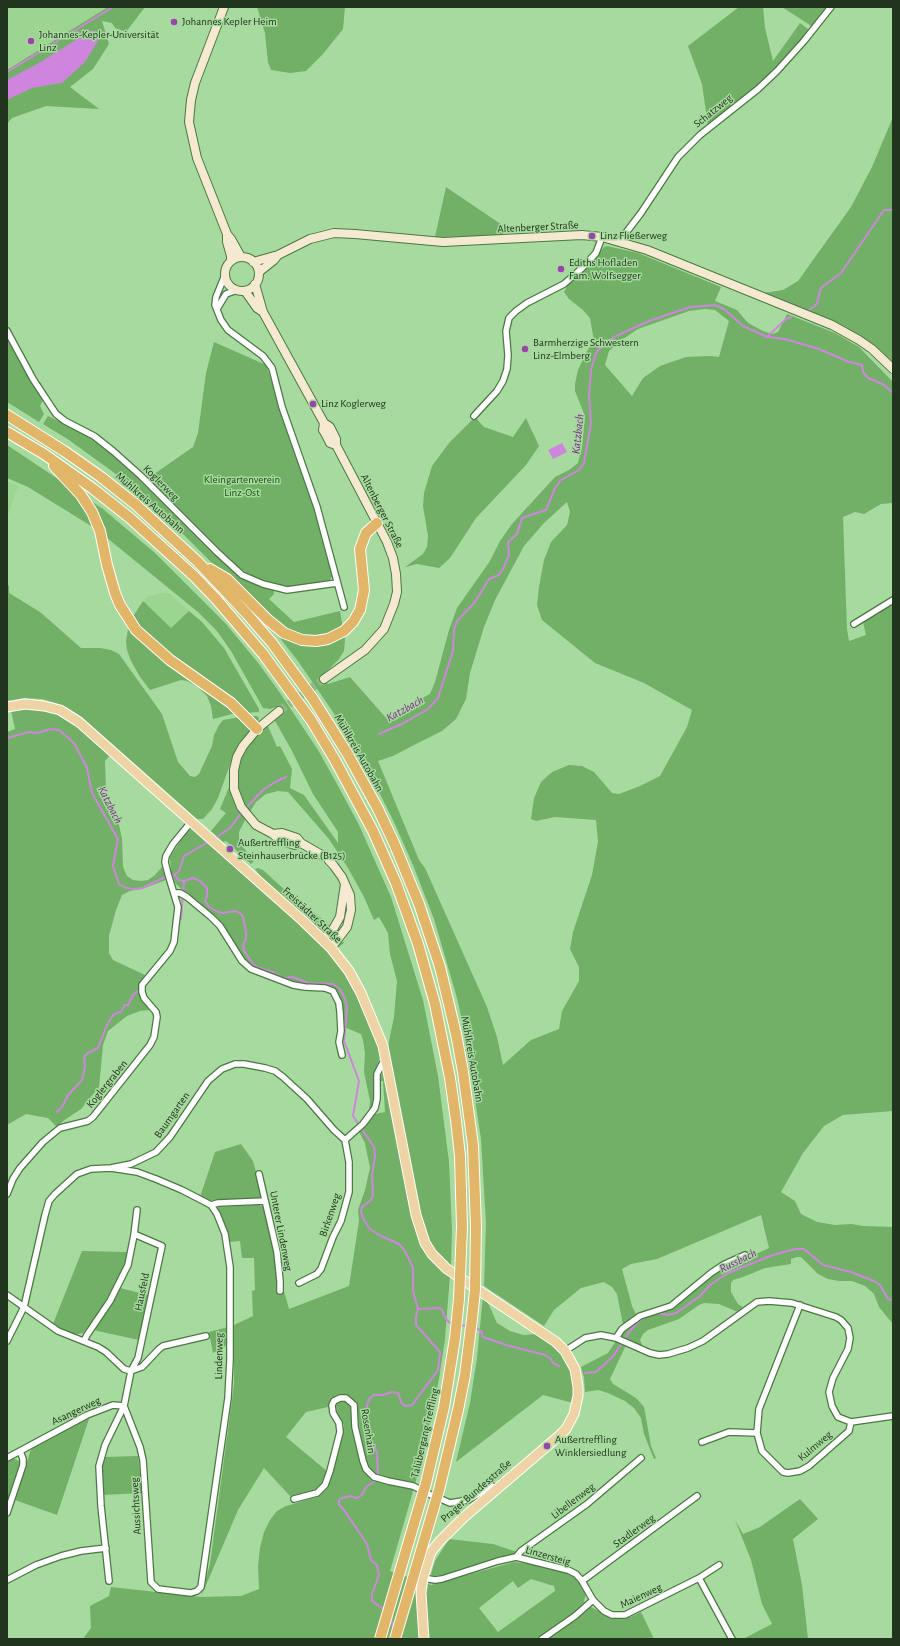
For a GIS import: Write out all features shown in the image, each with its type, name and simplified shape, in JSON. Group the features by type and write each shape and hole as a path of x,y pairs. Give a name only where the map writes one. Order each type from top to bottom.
{"highway":[{"name":"Mühlkreis Autobahn","path":"7,415 64,451 101,477 135,504 198,562 239,604 267,637 313,699 347,753 371,797 407,874 436,954 456,1034 473,1145 476,1227 474,1290 465,1375 458,1410 439,1490 395,1639"},
{"path":"7,432 44,454 74,486 92,512 100,531 110,579 120,605 136,630 170,660 231,704 256,729"},
{"name":"Talübergang Treffling","path":"44,454 92,488 130,518 194,576 253,642 285,684 323,740 354,794 373,831 396,883 418,944 435,1004 449,1071 456,1120 460,1156 462,1227 459,1307 456,1338 444,1406 426,1483 380,1639"},
{"path":"198,562 226,578 268,620 284,632 302,640 322,640 334,637 344,631 353,622 360,610 364,590 360,549 366,533 377,524"}],"main road":[{"name":"Freistädter Straße","path":"7,707 35,704 60,710 68,714 95,735 331,948 349,971 361,993 377,1030 387,1063 416,1216 425,1243 435,1258 447,1269 548,1336 565,1351"},
{"name":"Prager Bundesstraße","path":"424,1639 421,1607 423,1578 431,1552 447,1533 560,1435 566,1428 577,1406 577,1377 565,1351"}],"street":[{"path":"224,7 195,83 189,114 191,135 197,158 226,234 226,242 231,256 231,261"},
{"name":"Schatzweg","path":"622,242 625,234 641,213 678,157 700,134 758,89 777,71 804,41 830,7"},
{"name":"Altenberger Straße","path":"253,262 278,254 310,239 337,233 443,242 576,236 602,237 647,250 832,325 872,349 893,369"},
{"path":"226,234 231,239 241,257"},
{"path":"474,416 498,391 503,381 507,369 508,355 506,332 509,318 516,310 526,303 564,284 581,270 596,253 602,237"},
{"name":"Altenberger Straße","path":"259,272 274,260 278,254"},
{"path":"217,309 226,294 251,288 255,284 259,272 253,262 249,259 241,257 231,261 226,267 225,275 215,299 215,305 221,320 228,330 270,364 282,407 312,490 344,607"},
{"name":"Altenberger Straße","path":"225,275 229,286 241,290 257,308 263,312"},
{"name":"Altenberger Straße","path":"255,284 263,312 324,423 324,430 330,443 336,446 391,552 396,574 397,592 393,610 384,629 374,641 355,658 324,679"},
{"name":"Koglerweg","path":"7,331 33,380 51,408 59,417 94,436 113,451 141,476 216,552 242,575 263,584 287,590 337,583"},
{"path":"854,624 893,600"},
{"path":"279,711 256,729 243,746 236,763 233,777 234,789 243,811 256,825 286,843 295,845 301,843 327,858 339,872 351,898 349,919 344,931 331,948"},
{"path":"191,822 173,844 166,856 165,862 168,876 180,894 202,909 220,926 240,958 251,969 293,985 330,988 333,990 339,1003 341,1020 339,1042 342,1055"},
{"path":"322,939 332,930 340,917 345,884"},
{"name":"Koglergraben","path":"7,1194 13,1179 20,1168 43,1142 60,1128 88,1120 93,1117 150,1046 154,1037 157,1017 156,1012 144,998 142,985 145,979 166,956 174,942 180,894"},
{"path":"346,1140 360,1127 375,1108 377,1074 382,1064 387,1063"},
{"name":"Baumgarten","path":"7,1341 24,1307 45,1215 50,1201 65,1184 84,1170 111,1168 139,1161 156,1152 170,1137 208,1081 222,1069 236,1064 244,1064 275,1071 284,1077 307,1099 334,1130 346,1140"},
{"name":"Birkenweg","path":"298,1283 317,1274 321,1269 333,1237 341,1221 349,1192 349,1162 346,1140"},
{"path":"111,1168 137,1172 156,1179 211,1205 218,1203 265,1201"},
{"name":"Unterer Lindenweg","path":"259,1174 277,1252 280,1291"},
{"name":"Lindenweg","path":"174,1592 191,1593 202,1587 228,1398 230,1360 230,1267 225,1234 217,1214 211,1205"},
{"name":"Hausfeld","path":"84,1341 118,1288 128,1265 137,1210"},
{"name":"Hausfeld","path":"131,1371 138,1358 162,1246 134,1234"},
{"path":"617,1338 622,1329 640,1316 671,1306 711,1273 723,1265 745,1256"},
{"path":"7,1295 58,1331 71,1338 84,1341 106,1352 124,1369 131,1371 124,1406 105,1445 99,1466 101,1506 109,1581"},
{"path":"565,1351 585,1338 601,1335 617,1338 650,1353 668,1354 688,1348 703,1341 757,1302 782,1302 800,1305 836,1317 842,1320 848,1328 850,1338 848,1349 833,1378 829,1392 830,1399 838,1417 851,1422 893,1416"},
{"name":"Kulmweg","path":"800,1305 795,1321 762,1398 758,1415 757,1433 762,1451 783,1472 794,1473 809,1466 849,1431 851,1422"},
{"name":"Lindenweg","path":"131,1371 142,1367 159,1348 163,1346 206,1336"},
{"name":"Rosenhain","path":"294,1499 317,1493 325,1485 340,1432 339,1422 333,1413 332,1405 334,1401 340,1398 346,1398 354,1405 355,1427 363,1462 366,1469 374,1477 388,1482 413,1486 442,1500 455,1503 468,1500 492,1486"},
{"name":"Asangerweg","path":"7,1458 71,1423 99,1410 113,1405 124,1406"},
{"name":"Aussichtsweg","path":"124,1406 140,1447 143,1460 151,1582 158,1589 174,1592"},
{"path":"702,1442 729,1432 757,1433"},
{"path":"7,1514 23,1465 23,1459 20,1451"},
{"name":"Libellenweg","path":"516,1557 521,1551 587,1504 641,1458"},
{"name":"Stadlerweg","path":"582,1581 697,1496"},
{"path":"7,1580 36,1565 60,1556 81,1551 106,1548"},
{"name":"Linzersteig","path":"423,1578 434,1580 442,1579 498,1561 516,1557 568,1570 576,1574 593,1600"},
{"name":"Maienweg","path":"593,1600 604,1611 612,1616 625,1615 699,1578 719,1565"},
{"path":"699,1578 732,1639"},
{"path":"542,1639 575,1616 593,1600"}],"shaded area":[{"name":"Johannes-Kepler-Universität Linz","path":"7,7 108,7 7,70"},
{"path":"92,30 99,39 85,62 62,83 32,88 7,100 7,80 37,64"},
{"path":"562,443 567,452 553,459 548,450"},
{"path":"7,482 18,486 7,518"},
{"path":"168,593 189,611 171,628 143,601 149,596"}],"green space":[{"path":"108,7 145,7 126,32 115,28 112,23 102,21 109,44 93,69 70,87 99,109 46,106 12,118 7,124 7,70"},
{"path":"257,7 345,7 343,29 323,54 306,71 290,73 271,70 268,62 265,33"},
{"path":"739,7 763,7 765,28 773,61 800,23 809,31 777,67 756,87 708,126 702,84 688,46"},
{"path":"782,7 828,7 813,27"},
{"path":"893,117 893,364 884,354 847,328 829,319 764,293 783,290 798,281 851,207 872,167"},
{"path":"446,187 505,227 503,236 435,237"},
{"path":"607,246 638,253 721,287 715,301 737,310 748,323 763,331 772,334 778,332 787,314 835,333 859,347 893,382 893,503 881,504 864,514 855,512 843,517 847,629 849,641 866,635 863,622 893,603 893,1111 843,1115 824,1126 803,1153 781,1192 795,1201 801,1214 817,1222 835,1225 851,1224 893,1227 893,1324 879,1307 874,1294 865,1286 852,1281 828,1279 818,1274 801,1257 797,1257 791,1259 791,1264 765,1268 733,1280 731,1283 731,1292 738,1304 743,1307 738,1312 719,1304 704,1303 679,1319 648,1330 643,1334 640,1340 643,1347 621,1337 624,1330 641,1317 669,1308 717,1272 769,1248 761,1215 657,1259 631,1264 622,1269 632,1306 637,1316 623,1325 617,1294 612,1287 604,1282 581,1288 554,1310 544,1326 484,1286 486,1223 481,1139 466,1039 457,998 434,919 413,865 394,822 367,768 333,712 298,661 264,618 225,576 176,527 120,477 69,440 43,424 48,416 93,438 112,452 241,577 274,590 274,594 269,599 294,622 340,611 345,640 344,651 339,659 322,676 328,684 350,677 387,719 395,712 430,694 457,608 490,561 500,541 512,524 555,477 569,470 578,463 582,447 585,416 575,391 575,384 578,370 587,351 594,341 590,318 583,310 569,299 564,292 570,281 588,267 604,247","holes":["705,309 715,310 729,321 719,357 686,357 660,366 643,378 632,396 605,365 609,351 638,329 689,311","567,502 570,512 567,525 551,542 544,560 537,605 542,620 595,663 644,683 692,710 687,727 660,776 640,786 619,794 612,793 594,772 582,766 569,765 552,772 541,782 534,798 531,819 536,821 555,817 596,820 598,842 592,875 573,932 570,949 579,967 579,981 562,1011 559,1029 531,1040 503,1065 497,1037 487,1007 425,868 419,860 378,761 393,756 442,731 456,719 466,699 470,673 484,627 495,600 524,546 544,523"]},
{"path":"7,336 43,400 40,406 44,414 39,422 7,402"},
{"name":"Kleingartenverein Linz-Ost","path":"214,342 266,365 314,504 333,575 330,580 325,583 288,588 269,584 254,577 236,566 220,552 147,479 193,447 198,433 206,373"},
{"path":"475,417 484,427 513,437 526,418 539,446 526,465 476,518 450,558 439,568 417,564 405,567 423,554 427,547 428,536 423,506 424,493 432,466 449,443"},
{"path":"7,445 103,509 155,553 226,624 259,664 280,693 318,750 337,784 359,825 391,897 423,1000 438,1076 449,1162 452,1231 451,1266 434,1249 424,1229 388,1046 394,1017 397,981 390,954 388,933 379,917 374,920 364,897 348,868 329,839 288,792 278,791 266,794 256,802 246,818 239,832 239,842 254,861 251,864 226,841 223,842 211,831 226,813 220,809 243,753 250,742 267,724 277,747 280,746 292,769 290,788 304,795 338,843 338,832 313,794 292,751 274,719 282,713 277,707 270,709 263,708 231,651 217,631 198,612 96,529 28,487 7,478"},
{"path":"7,585 9,586 9,593 40,612 81,648 100,648 111,650 119,654 162,714 178,762 190,776 195,777 199,774 212,746 214,735 223,720 246,716 257,716 259,718 258,722 239,743 218,798 212,809 203,819 197,819 83,718 68,708 42,699 24,698 7,701"},
{"path":"143,601 171,628 189,611 202,622 224,648 259,709 259,712 232,714 213,719 211,706 207,696 198,687 187,681 181,680 150,690 140,677 131,661 127,650 126,641 128,629 134,615"},
{"path":"35,708 58,714 71,721 111,754 105,761 106,788 111,810 119,825 122,839 123,867 127,876 133,880 141,881 148,880 162,867 166,880 142,889 130,891 122,895 109,936 109,953 113,960 145,975 141,981 140,993 150,1010 140,1011 127,1016 108,1031 103,1045 99,1087 81,1109 57,1127 48,1118 26,1114 7,1125 7,732 15,729 11,710"},
{"path":"192,829 257,885 320,943 333,958 362,1001 381,1056 374,1079 374,1099 372,1108 366,1117 369,1110 370,1101 364,1072 365,1053 363,1040 361,1034 344,1027 343,1007 337,991 332,987 296,983 251,967 245,961 221,925 176,884 171,872 170,857 185,834"},
{"path":"258,868 263,870 286,891 326,922 344,943 337,948 261,877 255,869"},
{"path":"383,1069 417,1231 423,1247 432,1259 450,1275 445,1339 439,1379 422,1460 415,1484 383,1479 375,1475 369,1469 362,1449 357,1407 355,1402 345,1394 336,1397 330,1402 328,1407 306,1412 286,1437 328,1472 325,1481 318,1490 312,1493 291,1497 264,1468 238,1510 201,1597 210,1564 234,1385 234,1341 213,1353 209,1332 232,1326 253,1316 252,1291 255,1290 254,1258 242,1258 240,1241 229,1242 228,1233 218,1211 218,1207 258,1205 264,1207 274,1251 279,1294 284,1291 289,1309 349,1286 359,1221 358,1210 365,1190 370,1168 365,1143 359,1132 375,1114 385,1112 383,1081 380,1081"},
{"path":"241,1144 253,1161 262,1194 261,1197 259,1199 218,1201 207,1200 200,1197 215,1152"},
{"path":"82,1251 128,1252 122,1271 99,1313 83,1333 74,1335 53,1324"},
{"path":"120,1288 148,1295 139,1340 93,1330"},
{"path":"483,1296 497,1323 510,1331 523,1335 539,1334 549,1340 562,1354 569,1366 576,1391 573,1403 543,1395 456,1462 470,1403 477,1358"},
{"path":"616,1341 626,1345 610,1379 613,1384 636,1398 644,1407 651,1446 656,1458 654,1459 644,1434 641,1418 634,1408 625,1401 608,1393 598,1390 585,1392 584,1377 581,1367 608,1353"},
{"path":"343,1400 351,1402 353,1406 355,1437 360,1459 366,1471 373,1478 381,1481 414,1488 390,1571 431,1585 514,1562 536,1565 566,1573 575,1578 586,1594 583,1605 574,1614 537,1639 83,1639 91,1628 90,1606 109,1596 111,1587 201,1597 241,1596 259,1589 258,1566 260,1548 264,1532 270,1520 277,1511 286,1506 317,1497 325,1491 330,1482 344,1425 337,1413 336,1403","holes":["531,1579 554,1586 555,1591 498,1632 479,1608 513,1581 518,1588"]},
{"path":"90,1416 57,1515 15,1500 31,1449"},
{"path":"138,1456 142,1493 102,1495 101,1469 104,1457"},
{"path":"12,1458 19,1461 20,1465 7,1505 7,1461"},
{"path":"800,1499 818,1519 793,1539 802,1585 808,1639 743,1639 772,1624 762,1604 751,1560 735,1520 743,1534 760,1527"},
{"path":"449,1539 493,1544 517,1552 512,1555 444,1575 433,1576 431,1574 435,1561"},
{"path":"591,1607 615,1618 631,1617 641,1612 654,1639 546,1639"}],"waterway":[{"path":"7,72 113,7"},
{"path":"809,310 817,304 822,287 841,273 884,210 893,210"},
{"name":"Katzbach","path":"379,734 404,723 428,709 438,698 453,651 454,630 457,621 475,602 489,579 499,575 503,569 509,555 508,542 517,534 522,518 546,510 555,488 561,480 579,470 584,463 591,423 589,396 591,370 596,353 605,343 616,336 649,321 690,307 715,305 724,309 743,326 767,337 785,339 819,349 849,362 862,365 863,372 868,378 883,384 893,393"},
{"path":"768,336 786,319 791,317"},
{"name":"Katzbach","path":"7,738 29,732 38,733 50,729 59,730 74,743 87,768 92,793 118,839 113,866 119,884 126,888 142,888 163,878 174,875 179,871 184,856 210,841"},
{"name":"Katzbach","path":"245,809 263,790 286,777"},
{"name":"Katzbach","path":"214,839 230,828 242,812"},
{"path":"174,875 179,880 184,881 193,878 200,881 207,888 207,896 205,901 209,907 222,913 236,911 241,914 246,932 246,939 243,945 244,951 253,964 259,968 273,972 283,978 293,977 308,983 333,984 339,988 345,998 347,1008 344,1041 359,1081 353,1116 374,1147 375,1157 372,1175 373,1195 371,1200 362,1207 361,1212 370,1229 399,1244 405,1251 413,1268 413,1291 418,1309 416,1325 440,1352 438,1370 412,1405 406,1406 402,1404 398,1393 392,1392 382,1395 374,1395 370,1398 367,1405 367,1434 377,1452 378,1475"},
{"path":"181,919 184,881"},
{"path":"57,1112 62,1107 68,1095 82,1080 85,1067 84,1057 88,1053 98,1048 108,1023 114,1014 121,1012 125,1005 128,1005 133,995 138,991"},
{"name":"Russbach","path":"657,1313 668,1315 676,1313 699,1297 710,1285 728,1273 773,1255 796,1249 804,1249 823,1265 851,1272 874,1281 880,1285 888,1299 893,1300"},
{"name":"Russbach","path":"418,1309 440,1308 446,1319 453,1324"},
{"name":"Russbach","path":"585,1373 596,1372 604,1365 614,1355 630,1331 638,1322 647,1316"},
{"name":"Russbach","path":"459,1325 469,1326"},
{"name":"Russbach","path":"475,1327 481,1331 483,1337 506,1345 545,1355 550,1358 553,1363 559,1366"},
{"path":"375,1481 366,1487 362,1495 357,1498 350,1496 342,1498 339,1500 339,1505 367,1544 371,1560 377,1565 379,1575 372,1594 372,1601 386,1611"},
{"path":"391,1617 393,1628"}],"tunnel":[{"path":"279,711 324,679"}],"place":[{"name":"Johannes Kepler Heim","path":"174,22"},
{"name":"Johannes-Kepler-Universität Linz","path":"31,41"},
{"name":"Linz Fließerweg","path":"592,236"},
{"name":"Ediths Hofladen Fam. Wolfsegger","path":"561,269"},
{"name":"Barmherzige Schwestern Linz-Elmberg","path":"525,349"},
{"name":"Linz Koglerweg","path":"313,404"},
{"name":"Außertreffling Steinhauserbrücke (B125)","path":"230,849"},
{"name":"Außertreffling Winklersiedlung","path":"547,1446"}]}
